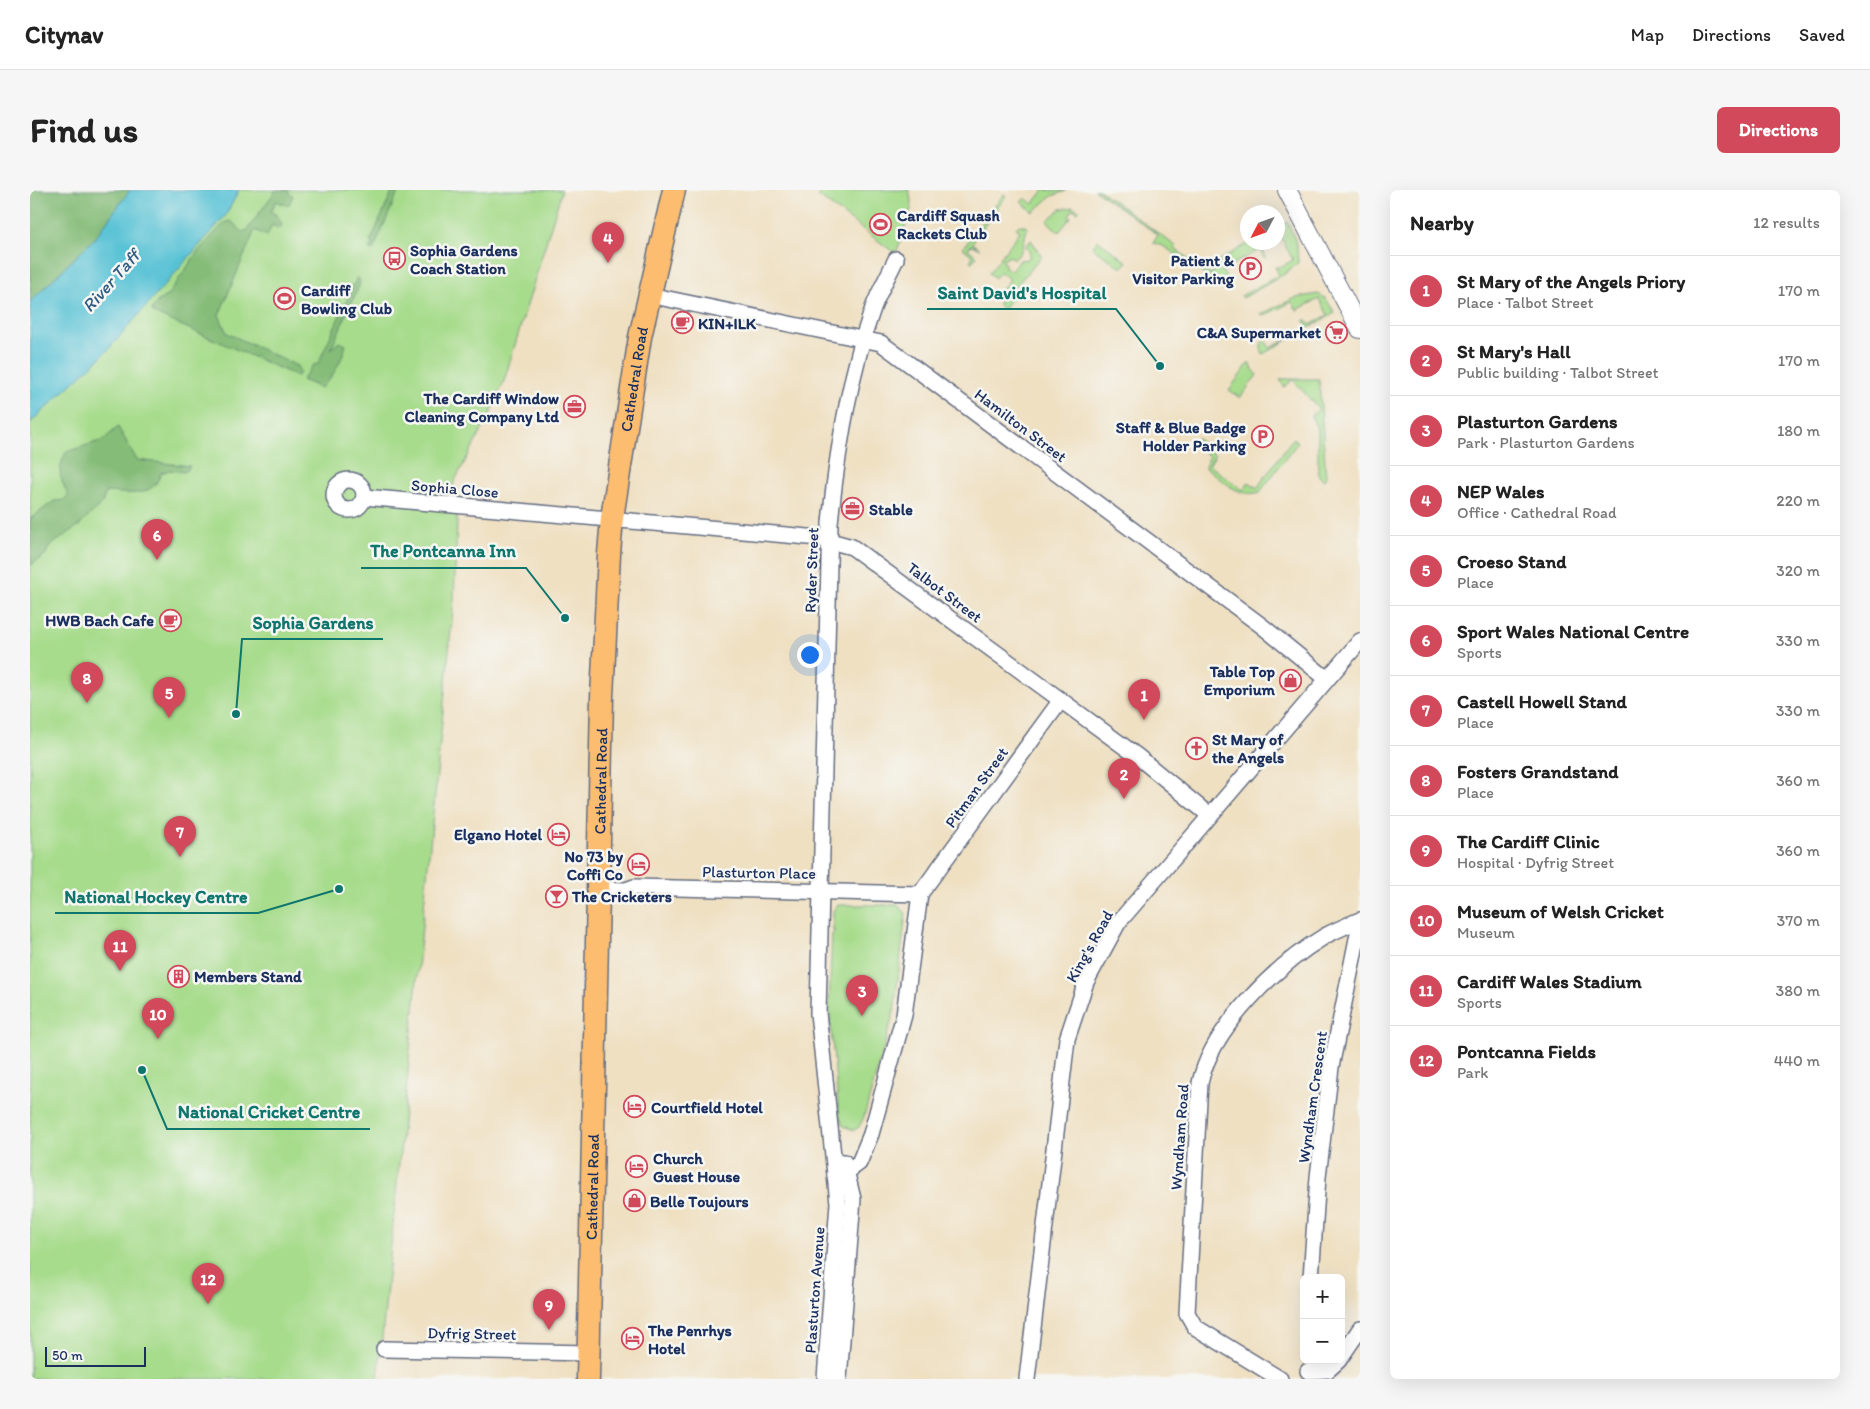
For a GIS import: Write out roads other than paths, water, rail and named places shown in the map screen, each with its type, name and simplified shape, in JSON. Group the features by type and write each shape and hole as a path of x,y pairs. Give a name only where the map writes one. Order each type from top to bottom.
{"main road":[{"name":"Cathedral Road","path":"588,1379 602,697 612,518 634,376 674,190"}],"street":[{"path":"1288,190 1360,329"},
{"name":"Ryder Street","path":"845,1204 842,1173 832,1128 818,1012 830,540 840,449 864,338 873,309 896,260"},
{"name":"Hamilton Street","path":"650,295 881,343 1262,626 1327,679"},
{"path":"349,480 360,485 364,498 360,506 351,510 343,509 337,504 334,497 335,489 341,482 349,480"},
{"name":"Sophia Close","path":"364,498 612,518"},
{"name":"Talbot Street","path":"612,518 830,540 859,550 1142,760 1209,815"},
{"path":"829,565 843,554 859,550"},
{"name":"King's Road","path":"1027,1379 1067,1039 1086,982 1118,923 1360,641"},
{"name":"Pitman Street","path":"920,894 1061,700"},
{"name":"Plasturton Place","path":"598,889 626,890 634,887 920,894"},
{"path":"842,1173 859,1162 867,1146 904,1015 920,894"},
{"name":"Wyndham Crescent","path":"1311,1274 1318,1177 1331,1067 1360,922"},
{"name":"Wyndham Road","path":"1280,1379 1195,1326 1186,1313 1200,1083 1207,1059 1220,1038 1253,997 1303,951 1334,931 1360,922"},
{"name":"Plasturton Avenue","path":"825,1379 845,1204"},
{"name":"Plasturton Avenue","path":"839,1379 845,1204"},
{"path":"1345,1351 1360,1328"},
{"name":"Dyfrig Street","path":"384,1349 589,1353"},
{"path":"1308,1370 1328,1370 1335,1364"}],"water":[{"name":"River Taff","path":"130,190 239,190 226,215 105,353 30,423 30,302 94,239"}],"place":[{"name":"Cardiff Squash Rackets Club","path":"881,224"},
{"name":"Sophia Gardens Coach Station","path":"394,259"},
{"name":"NEP Wales","path":"608,263"},
{"name":"Patient & Visitor Parking","path":"1250,269"},
{"name":"Cardiff Bowling Club","path":"285,299"},
{"name":"KIN+ILK","path":"682,323"},
{"name":"C&A Supermarket","path":"1337,332"},
{"name":"Saint David's Hospital","path":"1160,366"},
{"name":"The Cardiff Window Cleaning Company Ltd","path":"575,407"},
{"name":"Staff & Blue Badge Holder Parking","path":"1262,436"},
{"name":"Stable","path":"853,509"},
{"name":"Sport Wales National Centre","path":"157,560"},
{"name":"The Pontcanna Inn","path":"565,618"},
{"name":"HWB Bach Cafe","path":"170,620"},
{"name":"Table Top Emporium","path":"1291,680"},
{"name":"Fosters Grandstand","path":"87,703"},
{"name":"Sophia Gardens","path":"236,714"},
{"name":"Croeso Stand","path":"169,718"},
{"name":"St Mary of the Angels Priory","path":"1144,720"},
{"name":"St Mary of the Angels","path":"1196,748"},
{"name":"St Mary's Hall","path":"1124,799"},
{"name":"Elgano Hotel","path":"558,834"},
{"name":"Castell Howell Stand","path":"180,857"},
{"name":"No 73 by Coffi Co","path":"639,865"},
{"name":"National Hockey Centre","path":"339,889"},
{"name":"The Cricketers","path":"556,896"},
{"name":"Cardiff Wales Stadium","path":"120,971"},
{"name":"Members Stand","path":"178,976"},
{"name":"Plasturton Gardens","path":"862,1016"},
{"name":"Museum of Welsh Cricket","path":"158,1039"},
{"name":"National Cricket Centre","path":"142,1070"},
{"name":"Courtfield Hotel","path":"635,1107"},
{"name":"Church Guest House","path":"637,1167"},
{"name":"Belle Toujours","path":"634,1201"},
{"name":"Pontcanna Fields","path":"208,1304"},
{"name":"The Cardiff Clinic","path":"549,1330"},
{"name":"The Penrhys Hotel","path":"632,1339"}]}
